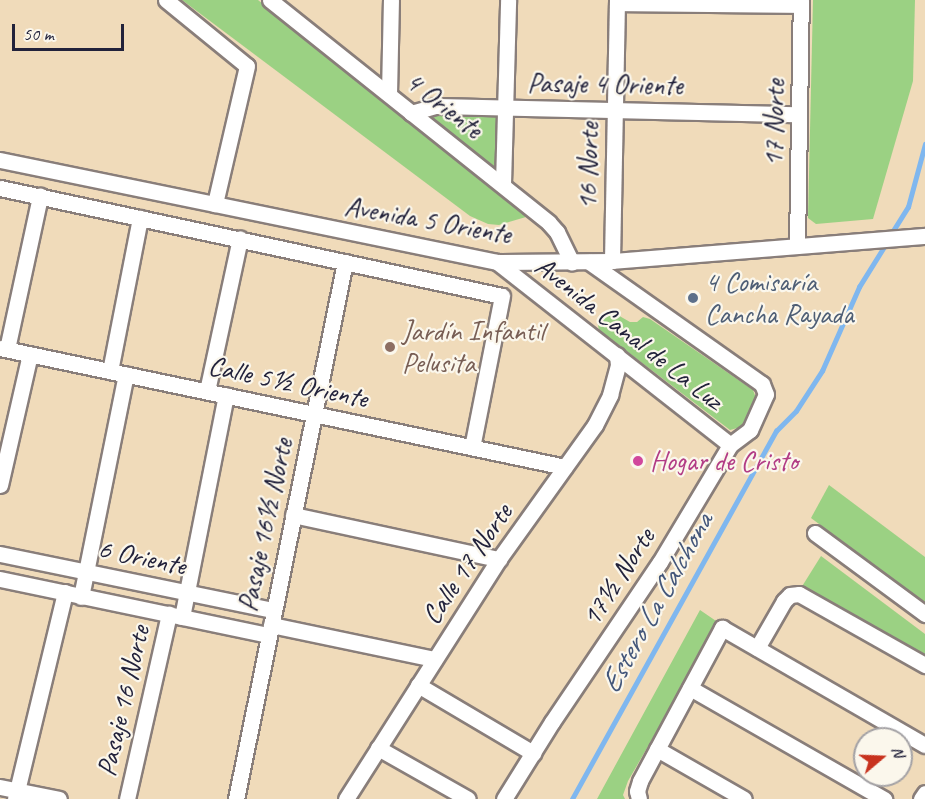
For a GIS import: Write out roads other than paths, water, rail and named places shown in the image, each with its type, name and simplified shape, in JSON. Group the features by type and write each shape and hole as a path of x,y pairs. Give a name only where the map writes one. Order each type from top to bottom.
{"street":[{"path":"166,0 247,66 215,204"},
{"name":"4 Oriente","path":"270,0 549,223 557,232 572,262"},
{"path":"389,94 391,0"},
{"path":"503,184 508,0"},
{"path":"617,1 801,2"},
{"name":"16 Norte","path":"612,261 617,1"},
{"name":"17 Norte","path":"797,246 801,2"},
{"name":"Pasaje 4 Oriente","path":"411,113 435,106 800,114"},
{"name":"Avenida 5 Oriente","path":"0,160 497,262 612,261 925,236"},
{"path":"0,188 502,296 472,447"},
{"path":"4,348 40,196"},
{"path":"110,371 140,218"},
{"path":"207,391 240,239"},
{"name":"Pasaje 16½ Norte","path":"236,799 345,262"},
{"name":"Avenida Canal de La Luz","path":"497,262 730,445"},
{"name":"17½ Norte","path":"504,799 660,562 730,445 750,430 766,394 762,384 589,262"},
{"name":"Calle 5½ Oriente","path":"4,348 565,467"},
{"path":"0,485 30,354"},
{"name":"Calle 17 Norte","path":"346,799 498,559 603,411 615,380 617,355"},
{"path":"81,597 126,374"},
{"name":"Pasaje 16 Norte","path":"126,799 175,616 187,593 226,395"},
{"path":"293,514 498,559"},
{"path":"815,533 925,614"},
{"name":"6 Oriente","path":"0,554 187,593 271,624"},
{"name":"6 Oriente","path":"0,579 175,616 271,624 434,659"},
{"path":"16,795 65,592"},
{"path":"758,648 784,601 790,595 799,594 925,665"},
{"path":"639,798 638,786 722,628 925,745"},
{"path":"418,685 533,753"},
{"path":"690,688 884,799"},
{"path":"378,748 468,799"},
{"path":"657,749 744,799"},
{"path":"0,787 16,795 59,799"},
{"path":"921,799 925,793"}],"waterway":[{"name":"Estero La Calchona","path":"891,234 908,207 925,144"},
{"name":"Estero La Calchona","path":"572,799 776,431 796,411 822,371 859,287 887,242"}],"place":[{"name":"4 Comisaría Cancha Rayada","path":"693,298"},
{"name":"Jardín Infantil Pelusita","path":"390,347"},
{"name":"Hogar de Cristo","path":"638,461"}]}
